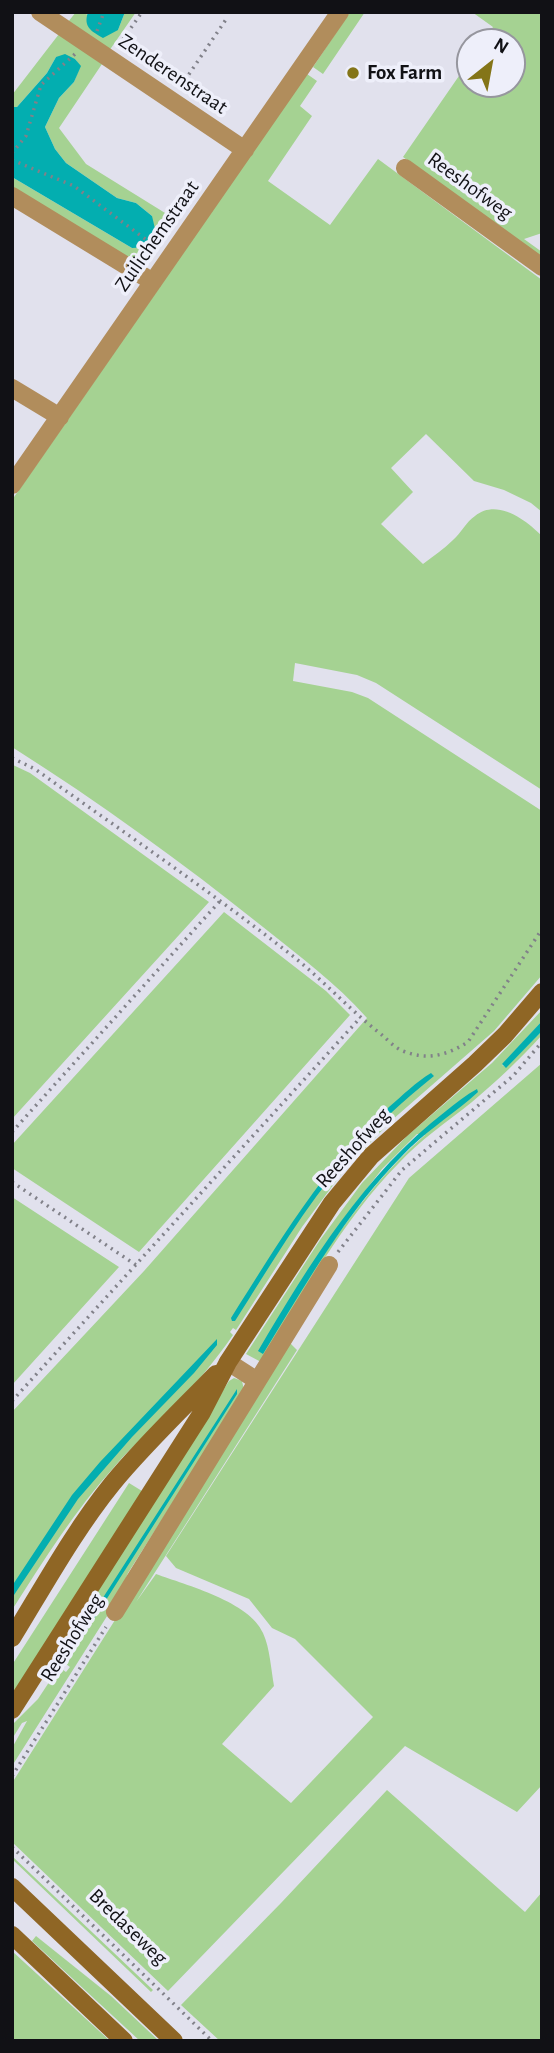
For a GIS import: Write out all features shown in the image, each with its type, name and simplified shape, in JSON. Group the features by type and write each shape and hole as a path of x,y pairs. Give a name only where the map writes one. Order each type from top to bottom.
{"street":[{"name":"Zuilichemstraat","path":"12,485 340,12"},
{"name":"Zenderenstraat","path":"53,16 109,58 244,150"},
{"name":"Reeshofweg","path":"405,167 542,267"},
{"path":"12,197 153,282"},
{"path":"12,388 60,416"},
{"name":"Reeshofweg","path":"12,1710 201,1414 228,1362 332,1203 371,1156 495,1044 542,992"},
{"name":"Reeshofweg","path":"115,1612 328,1265"},
{"path":"228,1362 256,1380"},
{"name":"Reeshofweg","path":"12,1638 84,1522 112,1484 228,1362"},
{"path":"12,1887 174,2041"},
{"path":"12,1936 124,2041"}],"path":[{"path":"96,32 104,12"},
{"path":"109,58 142,12"},
{"path":"171,100 228,18"},
{"path":"12,153 26,136 41,85 80,49"},
{"path":"12,160 74,186 157,248"},
{"path":"12,758 34,769 220,901 296,959 360,1018 402,1051 432,1058 452,1052 468,1042 542,929"},
{"path":"12,1132 220,901"},
{"path":"12,1401 360,1018"},
{"path":"328,1265 402,1170 513,1076 542,1042"},
{"path":"12,1182 136,1265"},
{"name":"Reeshofweg","path":"12,1776 115,1612"},
{"name":"Bredaseweg","path":"12,1847 212,2041"}],"green space":[{"path":"76,12 88,12 86,14 118,30 125,12 136,12 109,51 68,22"},
{"path":"350,12 365,12 323,74 313,67"},
{"path":"472,12 542,12 542,233 524,239 542,252 542,259 403,157 456,80 456,98 526,98 526,28 493,27"},
{"path":"59,34 102,64 59,128 86,164 178,221 146,266 134,264 12,189 12,177 132,248 152,216 136,203 117,198 66,163 55,149 45,127 59,98 74,82 80,66 75,59 56,57 47,73 17,107 12,107 12,95"},
{"path":"307,74 317,81 300,106 312,116 268,181 330,225 378,159 542,280 542,512 531,503 504,490 474,481 426,434 391,468 413,492 381,524 423,564 450,543 472,518 492,509 511,513 542,536 542,790 376,683 357,675 295,663 293,681 352,692 368,698 542,811 542,975 494,1031 392,1120 345,1169 302,1227 236,1330 233,1328 230,1332 233,1335 219,1354 180,1400 100,1483 60,1536 12,1610 12,1412 144,1271 367,1018 317,970 202,880 109,811 12,747 12,500"},
{"path":"13,765 30,773 209,902 12,1119"},
{"path":"224,912 326,991 350,1015 139,1252 12,1168 12,1145"},
{"path":"542,1010 542,1021 502,1065 506,1067 542,1031 542,1035 472,1102 406,1155 359,1209 324,1259 261,1362 246,1354 320,1240 362,1183 407,1136 492,1063","holes":["417,1134 425,1135 356,1210 259,1352 342,1221 382,1169"]},
{"path":"542,1063 542,1785 517,1812 405,1746 168,1991 12,1842 12,1783 290,1343 297,1350 136,1602 156,1574 216,1596 245,1612 256,1622 267,1645 274,1686 222,1744 291,1803 373,1717 295,1639 272,1628 249,1599 176,1568 166,1556 409,1178"},
{"path":"12,1197 119,1267 12,1385"},
{"path":"234,1378 242,1381 244,1390 128,1573 116,1602 12,1766 12,1748 27,1721 22,1723 12,1739 12,1725 38,1699 59,1667 66,1672 70,1667 62,1661 79,1617 229,1381"},
{"path":"129,1483 142,1491 12,1697 12,1665"},
{"path":"387,1790 525,1912 542,1892 542,2041 220,2041 181,2005"},
{"path":"12,1856 153,1990 151,1992 12,1859"},
{"path":"36,1936 111,1996 159,2041 140,2041 32,1941"},
{"path":"12,1951 110,2041 12,2041"}],"water":[{"path":"88,12 125,12 118,30 103,38 89,28"},
{"path":"65,54 81,66 74,82 59,98 45,127 55,149 66,163 117,198 136,203 152,216 156,233 143,246 132,248 12,177 12,107 17,107 47,73 56,57"},
{"path":"542,1021 542,1031 506,1068 502,1064"},
{"path":"431,1073 434,1076 378,1125 332,1176 288,1237 235,1321 232,1321 231,1318 266,1262 322,1181 365,1130 404,1093"},
{"path":"477,1089 478,1092 419,1140 382,1177 327,1250 263,1354 258,1351 319,1253 365,1191 417,1136"},
{"path":"217,1339 217,1345 194,1373 132,1437 78,1499 12,1598 12,1586 72,1495"},
{"path":"237,1389 237,1394 85,1633 79,1635"}],"place":[{"name":"Fox Farm","path":"353,73"}]}
